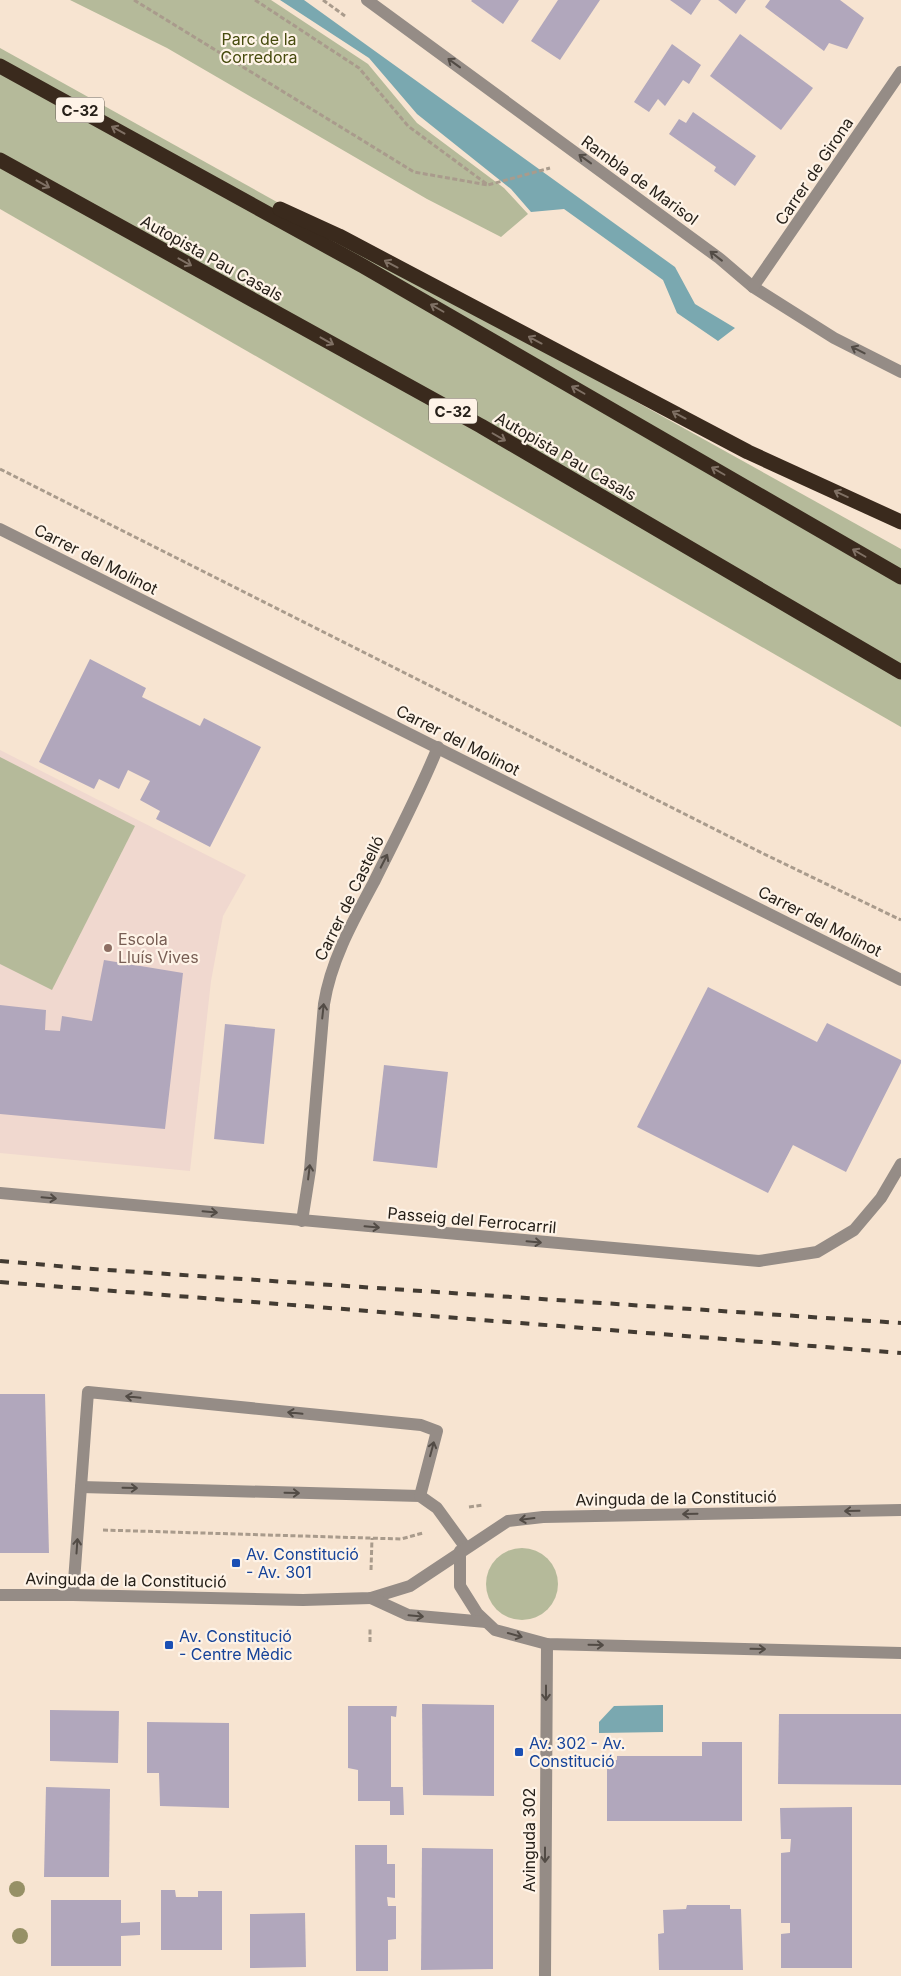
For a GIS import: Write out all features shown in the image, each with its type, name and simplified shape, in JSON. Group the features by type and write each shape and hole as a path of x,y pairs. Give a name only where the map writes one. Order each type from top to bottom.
{"highway":[{"name":"C-32","path":"0,66 363,266 901,577"},
{"path":"161,153 338,236 748,452 901,522"},
{"name":"Autopista Pau Casals","path":"0,160 480,426 901,672"}],"street":[{"name":"Rambla de Marisol","path":"367,0 719,258 752,288 834,338 901,372"},
{"name":"Carrer de Girona","path":"752,288 901,72"},
{"name":"Carrer del Molinot","path":"0,529 901,980"},
{"name":"Carrer de Castelló","path":"302,1221 310,1170 324,1004 328,981 342,943 419,793 438,747"},
{"name":"Passeig del Ferrocarril","path":"0,1193 759,1261 817,1252 854,1230 881,1198 901,1164"},
{"path":"73,1595 88,1392 421,1425 437,1430 420,1496"},
{"path":"81,1487 420,1496 437,1508 463,1550"},
{"name":"Avinguda de la Constitució","path":"0,1595 302,1600 371,1598 410,1586 508,1521 543,1517 901,1510"},
{"name":"Avinguda de la Constitució","path":"463,1550 460,1586 477,1613 495,1630 547,1644 901,1653"},
{"name":"Avinguda de la Constitució","path":"371,1598 408,1615 486,1622"},
{"name":"Avinguda 302","path":"544,1976 547,1644"}],"path":[{"path":"134,0 414,172 488,185 550,168"},
{"path":"255,0 359,68 408,126 488,185"},
{"path":"0,469 762,853 901,920"},
{"path":"77,1545 95,1530 372,1538 371,1574"},
{"path":"370,1624 370,1642"}],"shaded area":[{"name":"Escola Lluís Vives","path":"0,750 246,875 223,916 211,981 190,1171 0,1153"}],"green space":[{"name":"Parc de la Corredora","path":"70,0 271,0 368,64 417,123 504,188 528,214 501,237 427,199 167,48"},
{"path":"0,48 901,549 901,727 0,209"},
{"path":"0,757 135,826 52,990 0,964"},
{"path":"515,1548 529,1548 548,1558 558,1577 558,1591 548,1610 529,1620 515,1620 496,1610 486,1591 486,1577 496,1558"}],"water":[{"path":"280,0 304,0 675,267 695,304 735,328 718,341 677,313 663,280 564,209 531,212 511,189 417,114 369,58"},
{"path":"663,1705 663,1732 599,1733 599,1722 614,1706"}],"building":[{"path":"472,0 519,0 503,24"},
{"path":"558,0 600,0 560,60 531,41"},
{"path":"670,0 701,0 691,15"},
{"path":"718,0 746,0 736,14"},
{"path":"770,0 840,0 864,18 847,49 829,43 824,51 765,7"},
{"path":"740,34 813,88 781,130 710,76"},
{"path":"672,44 701,65 689,84 683,80 665,106 658,99 649,112 634,102"},
{"path":"693,112 756,156 735,186 714,171 716,167 669,134 679,119 686,123"},
{"path":"90,659 146,688 142,697 200,726 204,718 261,747 210,847 156,819 160,811 140,800 150,781 128,770 119,789 99,779 94,789 39,762"},
{"path":"104,960 183,973 165,1129 0,1114 0,1005 46,1010 45,1030 60,1031 62,1016 92,1021"},
{"path":"708,987 817,1042 827,1023 901,1060 846,1172 793,1145 768,1193 637,1127"},
{"path":"225,1024 275,1029 264,1144 214,1139"},
{"path":"384,1065 448,1072 437,1168 373,1161"},
{"path":"0,1394 45,1394 49,1553 0,1553"},
{"path":"422,1704 494,1705 494,1796 423,1795"},
{"path":"348,1706 397,1706 396,1717 391,1716 391,1787 403,1787 404,1815 390,1815 390,1801 358,1801 358,1770 348,1768"},
{"path":"50,1710 119,1711 118,1763 50,1761"},
{"path":"779,1714 901,1714 901,1785 778,1784"},
{"path":"147,1722 229,1723 229,1808 160,1806 159,1773 147,1773"},
{"path":"702,1742 742,1742 742,1821 607,1821 607,1761 617,1760 617,1756 702,1756"},
{"path":"46,1787 110,1789 109,1877 44,1877"},
{"path":"852,1807 852,1968 781,1968 781,1934 790,1933 790,1923 781,1923 781,1853 790,1852 791,1839 781,1839 780,1808"},
{"path":"355,1845 387,1845 387,1864 395,1864 395,1898 387,1897 388,1906 396,1906 396,1939 388,1940 388,1971 356,1971"},
{"path":"422,1848 493,1849 493,1969 421,1970"},
{"path":"161,1890 175,1890 176,1897 198,1897 198,1891 222,1891 222,1950 161,1950"},
{"path":"51,1900 121,1900 121,1923 140,1922 140,1935 121,1936 121,1966 51,1966"},
{"path":"687,1905 730,1905 730,1909 741,1909 743,1970 659,1970 658,1934 664,1933 663,1910 686,1909"},
{"path":"305,1913 306,1967 250,1968 250,1914"}],"railway":[{"path":"0,1261 93,1269 901,1323"},
{"path":"0,1282 901,1353"}],"place":[{"name":"Escola Lluís Vives","path":"108,948"},
{"name":"Av. Constitució - Av. 301","path":"236,1563"},
{"name":"Av. Constitució - Centre Mèdic","path":"169,1645"},
{"name":"Av. 302 - Av. Constitució","path":"519,1752"}]}
